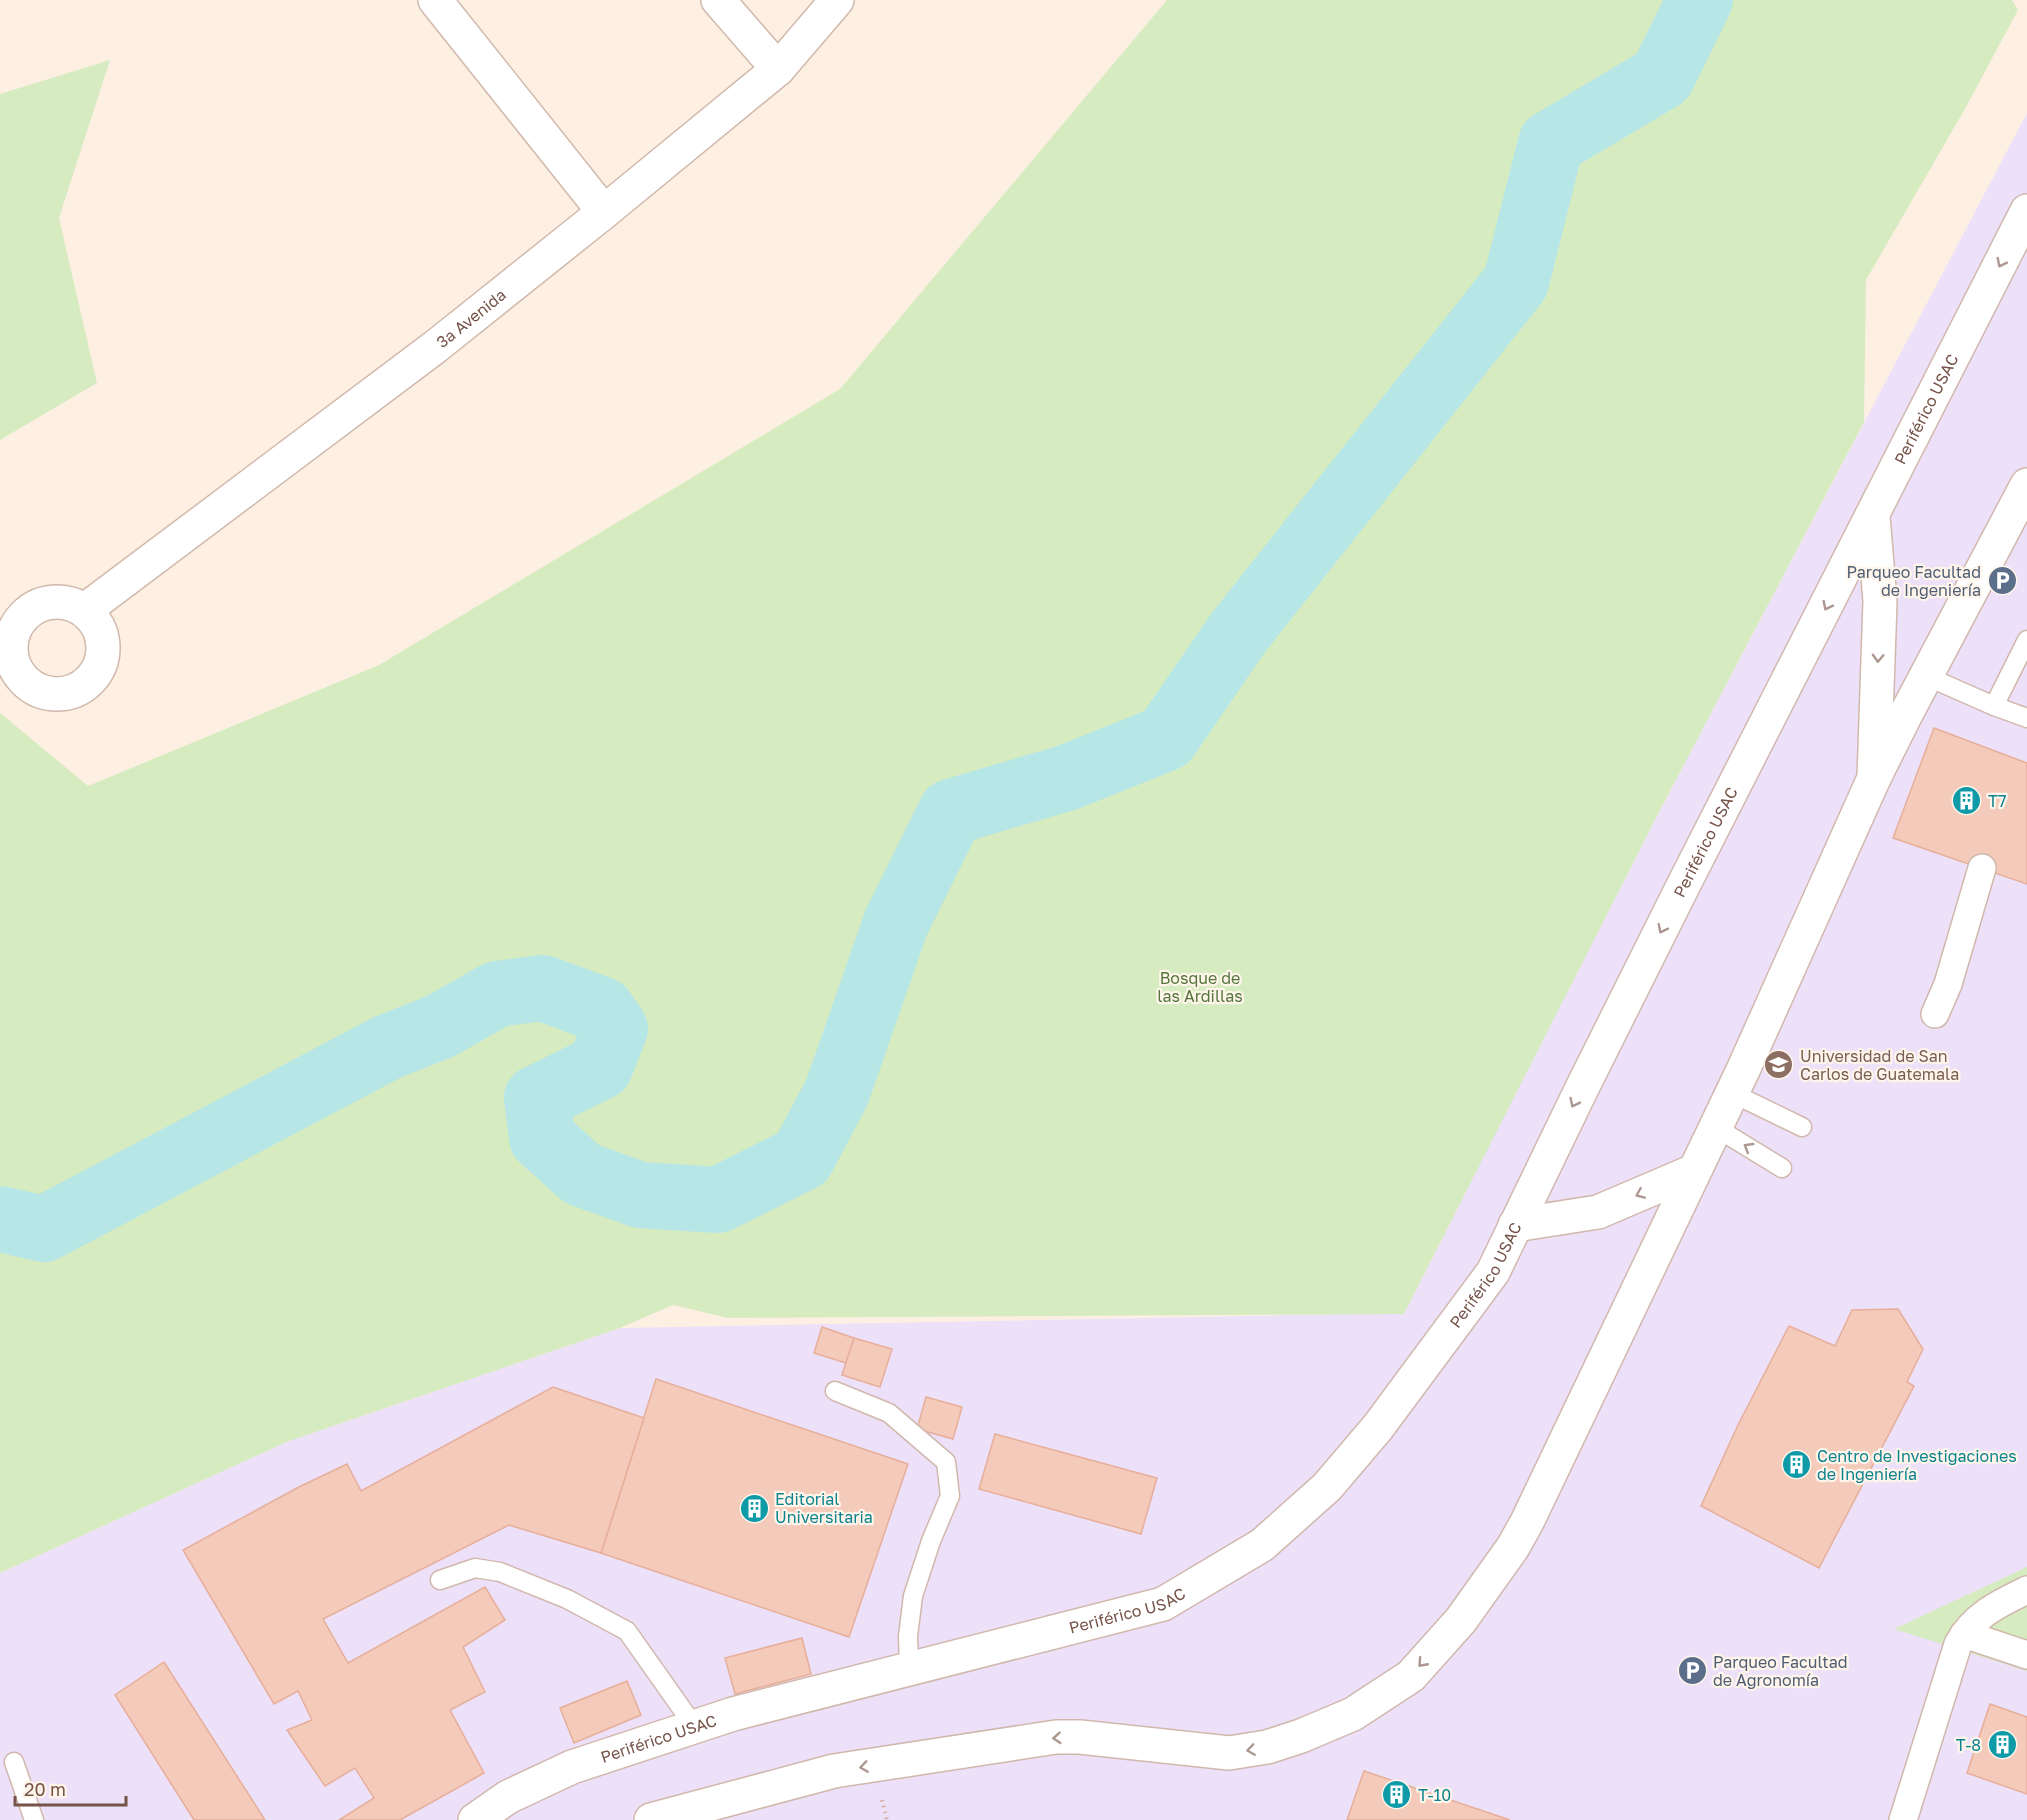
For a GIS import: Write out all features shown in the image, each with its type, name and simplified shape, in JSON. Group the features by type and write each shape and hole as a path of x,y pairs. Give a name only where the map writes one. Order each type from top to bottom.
{"street":[{"path":"435,0 604,212"},
{"path":"718,0 778,69"},
{"name":"3a Avenida","path":"85,610 435,347 604,212 778,69 837,0"},
{"name":"Periférico USAC","path":"475,1820 508,1797 572,1767 694,1726 909,1668 1164,1604 1262,1545 1327,1487 1378,1427 1493,1272 1684,884 2027,211"},
{"path":"651,1820 834,1771 1056,1737 1080,1737 1229,1753 1267,1748 1353,1714 1411,1676 1461,1620 1527,1522 1732,1093 1874,778 2027,485"},
{"path":"1873,516 1880,601 1874,778"},
{"path":"1935,1014 1948,984 1982,868"},
{"path":"1515,1226 1598,1212 1694,1170"},
{"path":"1903,1820 1958,1644 1964,1634 1992,1607 2027,1590"},
{"path":"1964,1634 2027,1655"}],"lane":[{"path":"1994,706 2027,640"},
{"path":"1926,676 1994,706 2027,717"},
{"path":"1732,1093 1802,1127"},
{"path":"1714,1127 1782,1168"},
{"path":"835,1391 889,1413 946,1462 950,1496 931,1541 913,1596 908,1636 909,1668"},
{"path":"440,1580 475,1568 500,1572 567,1599 627,1631 694,1726"},
{"path":"14,1762 34,1820"}],"shaded area":[{"name":"Universidad de San Carlos de Guatemala","path":"2027,113 2027,1820 0,1820 0,1573 289,1441 620,1328 1404,1313 1657,816"}],"green space":[{"name":"Bosque de las Ardillas","path":"1167,0 2012,0 2018,10 1966,107 1866,280 1864,422 1657,816 1404,1314 728,1318 673,1305 620,1328 289,1441 0,1573 0,713 88,786 379,665 840,389"},
{"path":"110,60 59,218 97,383 0,440 0,94"},
{"path":"2027,1567 2027,1671 1894,1629"}],"building":[{"name":"T7","path":"1934,728 2027,763 2027,884 1893,838"},
{"name":"Centro de Investigaciones de Ingeniería","path":"1898,1309 1923,1349 1907,1382 1914,1386 1819,1568 1701,1506 1738,1425 1789,1326 1835,1346 1852,1310"},
{"path":"822,1327 854,1338 846,1363 814,1353"},
{"path":"854,1338 892,1349 880,1387 842,1375"},
{"name":"Editorial Universitaria","path":"656,1379 908,1464 849,1637 601,1553"},
{"path":"553,1387 644,1418 601,1553 509,1525 323,1619 348,1663 485,1587 505,1620 463,1647 485,1692 450,1710 484,1773 400,1820 339,1820 374,1798 355,1768 325,1786 287,1730 312,1720 298,1691 274,1704 183,1550 299,1487 347,1464 361,1491"},
{"path":"926,1397 962,1407 953,1439 917,1429"},
{"path":"995,1434 1157,1478 1141,1534 979,1489"},
{"path":"802,1638 811,1674 735,1694 725,1658"},
{"path":"164,1662 265,1820 194,1820 115,1695"},
{"path":"627,1681 641,1715 574,1743 560,1708"},
{"name":"T-8","path":"1990,1704 2027,1717 2027,1794 1967,1773"},
{"name":"T-10","path":"1364,1771 1510,1820 1347,1820"}],"waterway":[{"path":"0,1219 44,1229 388,1047 441,1026 497,994 543,988 602,1010 615,1029 600,1067 537,1098 542,1138 582,1174 640,1195 718,1200 802,1158 837,1092 896,923 951,812 1066,778 1166,738 1238,633 1516,282 1551,143 1662,77 1700,0"}],"place":[{"name":"Parqueo Facultad de Ingeniería","path":"2002,581"},
{"name":"T7","path":"1967,801"},
{"name":"Universidad de San Carlos de Guatemala","path":"1779,1065"},
{"name":"Centro de Investigaciones de Ingeniería","path":"1796,1465"},
{"name":"Editorial Universitaria","path":"754,1508"},
{"name":"Parqueo Facultad de Agronomía","path":"1692,1671"},
{"name":"T-8","path":"2002,1745"},
{"name":"T-10","path":"1397,1795"}]}
